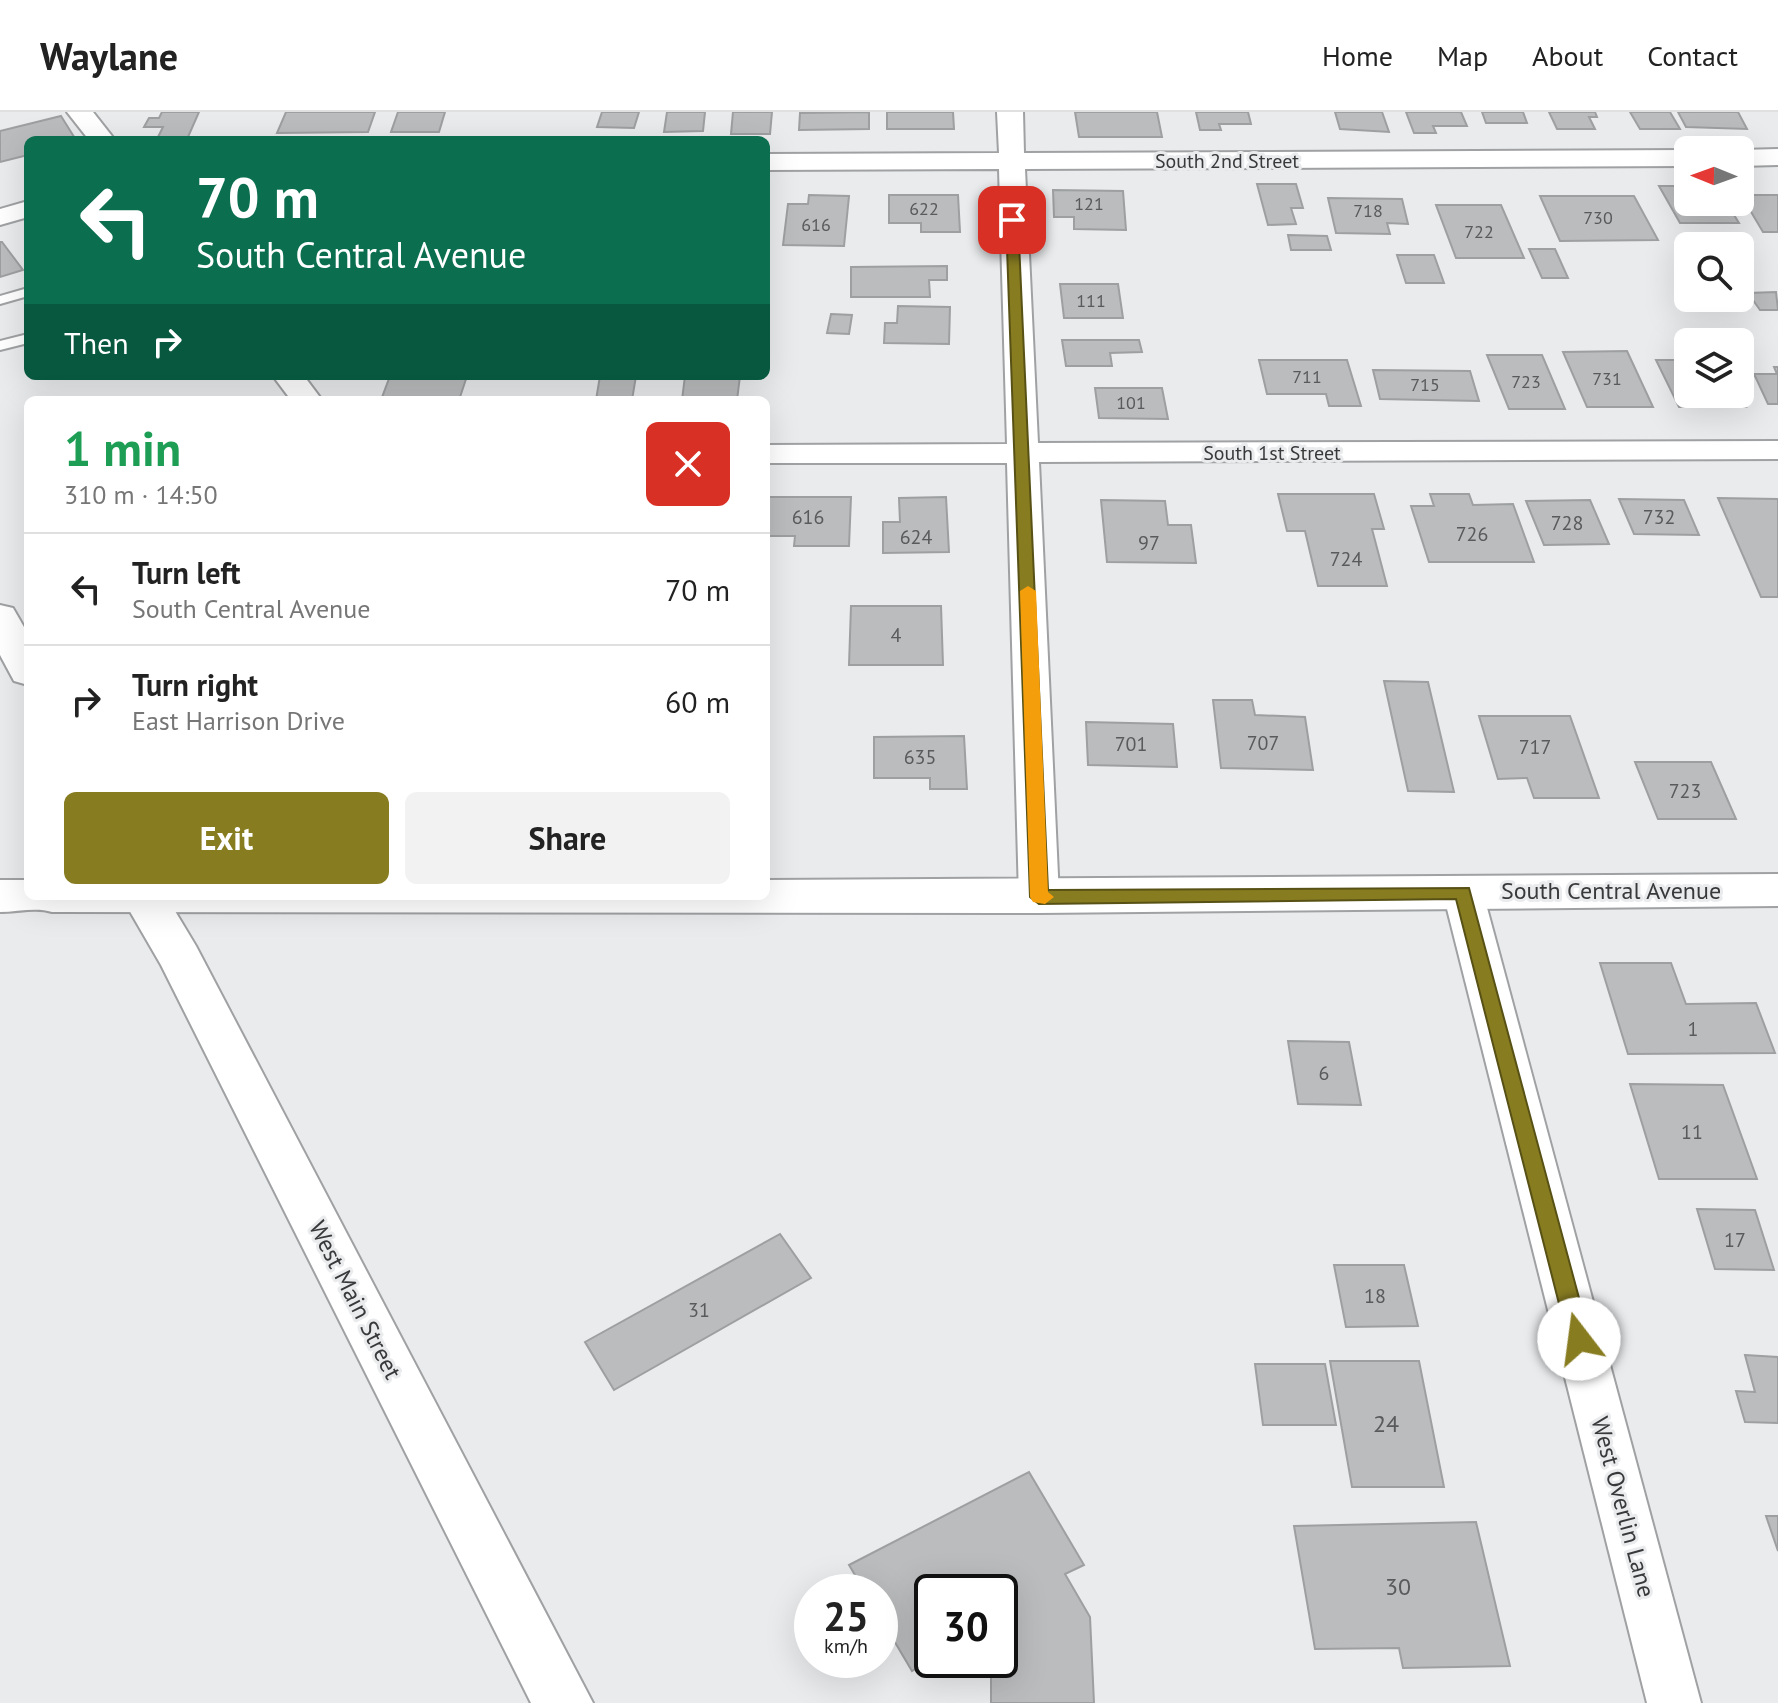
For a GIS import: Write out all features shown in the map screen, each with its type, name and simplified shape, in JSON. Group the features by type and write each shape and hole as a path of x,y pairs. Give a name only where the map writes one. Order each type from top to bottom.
{"street":[{"path":"80,112 99,136"},
{"path":"1010,112 1039,897"},
{"path":"1754,158 1778,157"},
{"name":"South 2nd Street","path":"770,162 1674,158"},
{"path":"0,217 24,210"},
{"path":"291,380 304,396"},
{"name":"South 1st Street","path":"770,454 1778,450"},
{"path":"0,617 24,664"},
{"name":"South Central Avenue","path":"770,897 1778,890"},
{"name":"West Overlin Lane","path":"1463,893 1674,1703"},
{"path":"0,896 24,896"},
{"name":"West Main Street","path":"146,900 180,958 563,1703"}],"lane":[{"path":"0,300 24,293"},
{"path":"0,346 24,339"}],"building":[{"path":"162,112 199,112 188,136 158,136 163,127 144,127 149,118 159,118"},
{"path":"286,112 375,112 368,132 277,133"},
{"path":"398,112 445,112 439,132 391,132"},
{"path":"602,112 639,112 634,128 597,127"},
{"path":"667,112 705,112 703,131 664,132"},
{"path":"733,112 772,112 770,134 731,134"},
{"path":"869,112 869,129 799,130 800,113"},
{"path":"887,112 953,112 954,129 887,129"},
{"path":"1075,112 1157,112 1162,137 1079,137"},
{"path":"1196,112 1248,112 1251,124 1219,124 1221,130 1200,130"},
{"path":"1335,112 1382,112 1389,132 1340,129"},
{"path":"1406,112 1461,112 1467,126 1433,126 1436,133 1414,133"},
{"path":"1482,112 1523,112 1527,123 1486,123"},
{"path":"1549,112 1595,112 1597,117 1589,117 1595,129 1557,129"},
{"path":"1630,112 1670,112 1680,129 1640,129"},
{"path":"1678,112 1738,112 1747,129 1686,127"},
{"path":"61,116 74,136 24,136 24,156 0,162 0,131"},
{"path":"1257,184 1296,184 1303,208 1291,208 1296,224 1268,225"},
{"path":"1659,186 1674,186 1674,212"},
{"path":"1053,190 1123,191 1126,230 1074,229 1074,217 1054,217"},
{"path":"809,195 849,196 844,246 783,245 788,204 808,204"},
{"path":"889,195 958,195 960,232 921,232 921,223 889,223"},
{"path":"1754,195 1778,195 1778,232 1763,232 1753,216"},
{"path":"1540,196 1634,196 1658,240 1560,241"},
{"path":"1328,198 1402,199 1408,224 1387,223 1390,234 1336,233"},
{"path":"1436,205 1501,205 1524,258 1456,258"},
{"path":"1676,216 1735,216 1739,223 1680,223"},
{"path":"1288,235 1327,236 1331,250 1291,250"},
{"path":"2,242 23,270 0,277"},
{"path":"1529,249 1555,249 1568,278 1542,278"},
{"path":"1397,255 1434,255 1444,283 1406,283"},
{"path":"947,266 947,280 929,280 930,297 851,297 851,267"},
{"path":"1060,284 1118,284 1123,318 1064,318"},
{"path":"1776,292 1778,310 1760,310 1754,302 1754,293"},
{"path":"898,306 950,307 949,344 884,343 885,323 897,323"},
{"path":"831,314 852,315 849,334 827,333"},
{"path":"1062,340 1139,340 1142,352 1110,353 1112,366 1066,366"},
{"path":"1627,351 1653,407 1587,407 1563,352"},
{"path":"1487,355 1542,355 1565,409 1509,409"},
{"path":"1259,360 1347,360 1361,406 1329,406 1326,394 1267,394"},
{"path":"1656,360 1674,360 1674,397"},
{"path":"1774,367 1778,367 1778,404 1768,404 1754,374 1777,374"},
{"path":"1373,370 1470,371 1479,401 1380,399"},
{"path":"388,380 466,380 460,396 382,396"},
{"path":"599,380 635,380 633,396 597,396"},
{"path":"684,380 740,380 738,396 682,396"},
{"path":"1095,388 1162,388 1168,419 1099,418"},
{"path":"1278,494 1374,494 1384,529 1372,529 1387,586 1318,586 1305,531 1287,531"},
{"path":"1430,494 1469,494 1473,505 1513,504 1534,562 1429,562 1411,506 1434,506"},
{"path":"770,497 851,497 849,546 794,546 795,536 770,536"},
{"path":"946,497 949,552 883,553 883,522 900,522 899,498"},
{"path":"1718,498 1778,499 1778,597 1761,597"},
{"path":"1619,499 1684,500 1699,535 1634,534"},
{"path":"1101,500 1165,501 1168,525 1191,525 1196,563 1107,562"},
{"path":"1590,500 1609,544 1544,545 1526,501"},
{"path":"851,606 941,606 943,665 849,665"},
{"path":"1384,681 1428,682 1454,792 1408,791"},
{"path":"1213,700 1252,700 1255,715 1305,717 1313,770 1221,768"},
{"path":"1479,716 1570,716 1599,798 1534,798 1527,778 1498,779"},
{"path":"1086,722 1173,724 1177,767 1088,765"},
{"path":"964,736 967,789 930,789 930,778 874,778 874,737"},
{"path":"1635,762 1711,762 1736,819 1658,819"},
{"path":"1600,963 1671,963 1686,1004 1756,1003 1775,1053 1628,1054"},
{"path":"1288,1041 1349,1042 1361,1105 1298,1104"},
{"path":"1630,1084 1723,1085 1757,1179 1659,1179"},
{"path":"1697,1209 1755,1210 1774,1270 1715,1269"},
{"path":"780,1234 811,1278 614,1390 585,1342"},
{"path":"1334,1265 1404,1265 1418,1326 1346,1327"},
{"path":"1745,1355 1778,1357 1778,1423 1745,1422 1736,1391 1755,1392"},
{"path":"1330,1361 1419,1361 1444,1487 1352,1487"},
{"path":"1255,1364 1325,1364 1336,1425 1263,1425"},
{"path":"1029,1472 1084,1565 1065,1574 1090,1617 1094,1703 991,1703 991,1678 1018,1678 1018,1574 914,1574 912,1671 898,1647 898,1574 854,1574 849,1565"},
{"path":"1766,1516 1778,1516 1778,1551"},
{"path":"1476,1522 1510,1666 1403,1668 1399,1648 1315,1649 1294,1526"}],"slow traffic":[{"path":"1028,591 1039,897 1045,897"}],"route":[{"path":"1012,220 1039,897 1463,893 1579,1339"}]}
